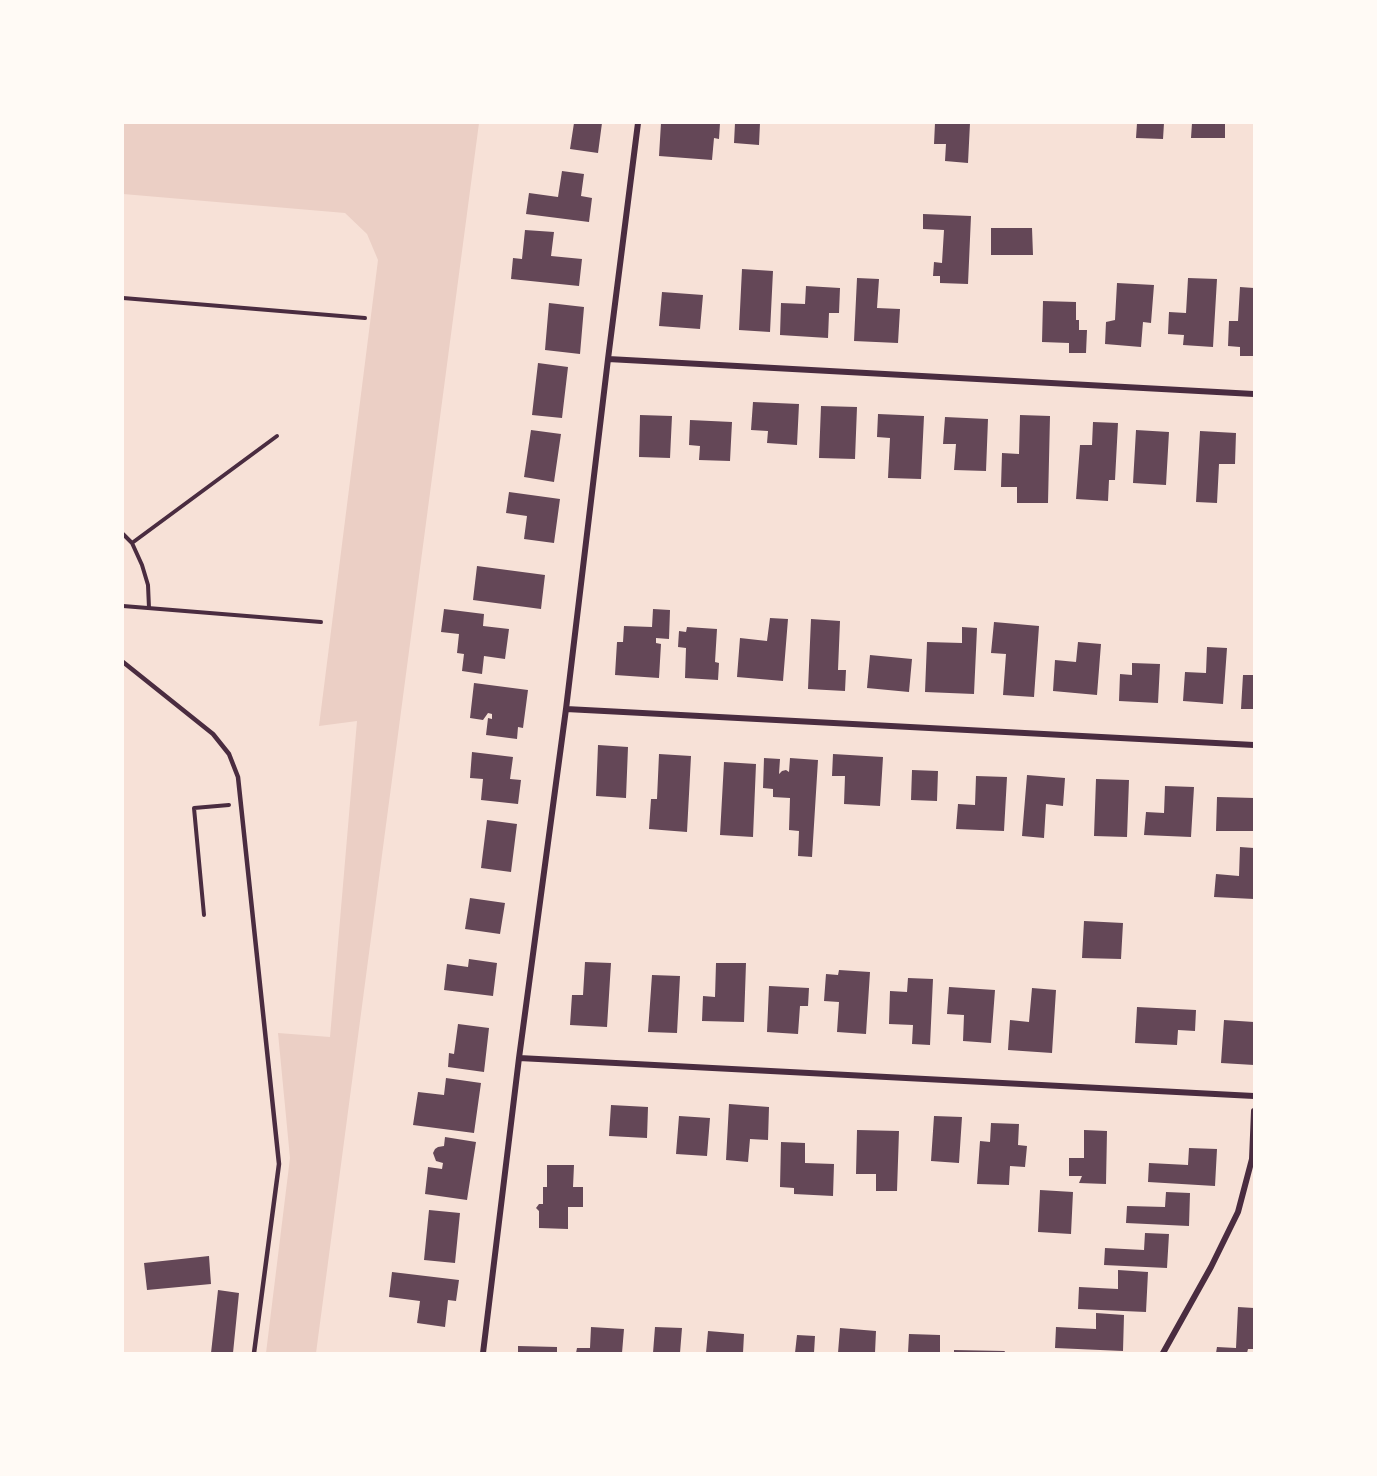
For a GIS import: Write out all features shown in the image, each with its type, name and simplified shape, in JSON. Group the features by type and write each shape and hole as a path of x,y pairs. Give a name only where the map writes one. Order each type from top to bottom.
{"street":[{"path":"483,1353 519,1058 566,709 638,123"},
{"path":"608,359 1254,394"},
{"path":"566,709 1254,745"},
{"path":"519,1058 1254,1096"},
{"path":"1163,1353 1238,1212 1252,1159 1254,1111"}],"lane":[{"path":"123,662 213,734 229,754 238,777 279,1164 254,1353"}],"path":[{"path":"123,298 365,318"},
{"path":"132,543 277,436"},
{"path":"123,534 132,543 142,565 148,585 149,608"},
{"path":"123,606 321,622"},
{"path":"204,915 194,808 241,804"}],"shaded area":[{"path":"123,123 479,123 316,1353 266,1353 290,1158 278,1033 330,1037 357,721 319,726 378,260 367,234 345,213 123,194"}],"building":[{"path":"574,123 602,123 598,153 570,149"},
{"path":"661,123 720,123 719,139 714,138 712,160 659,156"},
{"path":"735,123 760,123 759,145 734,143"},
{"path":"935,123 970,123 968,163 945,161 946,144 934,144"},
{"path":"1137,123 1164,123 1163,139 1136,138"},
{"path":"1192,123 1225,123 1225,138 1191,138"},
{"path":"562,171 584,174 581,196 592,198 589,222 526,214 529,193 558,197"},
{"path":"923,214 971,216 968,284 940,283 940,276 933,276 934,262 942,263 944,230 923,229"},
{"path":"991,228 1032,228 1033,255 991,255"},
{"path":"525,230 554,232 551,256 582,259 579,286 511,279 513,258 522,259"},
{"path":"742,269 773,271 770,332 739,330"},
{"path":"857,278 879,279 877,308 900,309 898,343 854,341"},
{"path":"1188,278 1217,279 1213,347 1183,345 1184,335 1168,334 1169,312 1186,313"},
{"path":"1117,283 1154,285 1151,323 1143,322 1141,347 1105,344 1106,322 1115,320"},
{"path":"806,286 840,288 839,313 829,313 828,338 780,335 781,303 805,304"},
{"path":"1240,287 1254,288 1254,356 1240,356 1240,347 1228,346 1229,321 1238,321"},
{"path":"662,292 703,295 700,329 659,326"},
{"path":"1043,301 1076,302 1076,320 1079,320 1079,330 1087,330 1086,353 1069,353 1069,343 1042,342"},
{"path":"549,303 584,307 580,354 545,350"},
{"path":"538,363 568,367 562,418 532,415"},
{"path":"753,402 799,404 797,445 767,443 768,431 751,430"},
{"path":"821,406 857,407 855,459 819,458"},
{"path":"878,414 924,416 921,479 888,478 890,438 877,437"},
{"path":"640,415 672,416 670,458 639,457"},
{"path":"1020,415 1050,416 1048,503 1017,503 1017,487 1001,487 1002,453 1019,454"},
{"path":"945,417 988,419 986,471 954,470 956,444 943,444"},
{"path":"690,420 732,422 730,461 699,460 700,446 689,445"},
{"path":"1093,422 1118,423 1115,480 1109,480 1108,501 1076,499 1080,445 1092,445"},
{"path":"531,430 561,434 554,482 524,477"},
{"path":"1136,430 1169,432 1166,485 1133,483"},
{"path":"1200,431 1236,433 1235,464 1219,464 1217,503 1196,502"},
{"path":"509,492 560,499 554,543 524,539 527,516 506,513"},
{"path":"477,566 545,575 541,609 473,600"},
{"path":"444,609 484,614 483,626 509,629 505,659 484,656 482,674 462,671 464,654 457,653 459,634 441,632"},
{"path":"653,609 670,610 669,639 656,638 656,643 661,644 659,678 615,675 617,642 623,642 624,626 652,627"},
{"path":"770,618 788,619 783,681 737,677 740,638 767,641"},
{"path":"811,619 840,621 838,670 846,670 845,691 808,689"},
{"path":"994,622 1039,626 1034,697 1003,695 1006,654 991,653"},
{"path":"687,627 717,629 715,662 719,663 718,680 685,678 686,648 678,647 679,631 686,632"},
{"path":"962,627 977,628 974,694 925,692 927,642 962,643"},
{"path":"1078,642 1101,644 1097,695 1053,691 1055,660 1076,662"},
{"path":"1207,647 1227,648 1223,704 1183,701 1185,672 1206,673"},
{"path":"870,655 912,659 909,692 867,688"},
{"path":"1132,663 1160,664 1158,703 1119,701 1120,674 1132,675"},
{"path":"1243,675 1254,675 1254,709 1241,709"},
{"path":"474,683 528,690 523,728 518,727 517,739 486,735 488,718 492,719 492,714 488,713 483,720 470,718"},
{"path":"598,745 628,747 626,798 596,796"},
{"path":"472,752 513,757 510,779 521,780 518,804 481,800 483,779 470,778"},
{"path":"659,754 691,756 687,832 649,829 651,799 657,799"},
{"path":"833,754 883,757 880,806 844,804 845,776 832,776"},
{"path":"764,758 780,759 779,774 786,770 789,772 790,758 818,760 812,857 798,856 799,831 789,830 790,798 773,797 773,789 763,788"},
{"path":"724,762 756,764 753,837 720,835"},
{"path":"912,770 938,771 937,801 911,800"},
{"path":"1027,775 1065,778 1063,806 1046,804 1044,838 1022,836"},
{"path":"976,776 1007,777 1004,831 956,829 958,804 975,805"},
{"path":"1096,779 1129,780 1127,837 1094,836"},
{"path":"1165,786 1194,787 1191,837 1144,835 1146,812 1164,813"},
{"path":"1217,797 1254,798 1254,831 1216,831"},
{"path":"487,820 517,824 511,872 481,868"},
{"path":"1240,847 1254,848 1254,899 1214,897 1216,874 1239,876"},
{"path":"470,898 505,903 500,934 465,929"},
{"path":"1084,921 1123,923 1121,959 1082,958"},
{"path":"469,959 497,963 493,996 444,990 447,964 468,967"},
{"path":"585,962 611,963 607,1027 570,1025 572,995 583,995"},
{"path":"716,963 746,963 744,1022 702,1021 703,996 715,997"},
{"path":"839,970 870,972 866,1034 837,1032 839,1002 824,1001 826,974 838,975"},
{"path":"652,975 680,976 677,1033 648,1032"},
{"path":"908,978 933,979 930,1045 912,1044 913,1025 889,1024 890,991 907,992"},
{"path":"769,986 809,988 808,1006 800,1006 798,1034 767,1032"},
{"path":"949,987 995,990 991,1043 963,1041 964,1015 947,1014"},
{"path":"1032,988 1056,990 1052,1053 1008,1050 1010,1020 1029,1022"},
{"path":"1137,1007 1196,1010 1195,1031 1178,1030 1177,1045 1135,1043"},
{"path":"1224,1020 1254,1022 1254,1065 1221,1063"},
{"path":"458,1024 489,1028 484,1072 448,1067 449,1053 454,1054"},
{"path":"446,1078 481,1083 474,1133 413,1125 418,1092 444,1095"},
{"path":"729,1104 769,1107 768,1140 750,1139 748,1162 726,1160"},
{"path":"611,1105 648,1107 647,1138 609,1136"},
{"path":"679,1116 710,1118 707,1156 676,1154"},
{"path":"934,1116 962,1117 959,1163 931,1161"},
{"path":"991,1123 1019,1124 1018,1145 1027,1146 1025,1167 1010,1166 1009,1185 977,1184 980,1141 990,1142"},
{"path":"857,1130 899,1131 897,1191 876,1191 876,1174 856,1174"},
{"path":"1084,1130 1107,1131 1106,1184 1079,1183 1082,1176 1069,1176 1069,1158 1084,1158"},
{"path":"445,1137 476,1142 467,1200 425,1194 428,1167 442,1169 443,1163 436,1161 433,1153 438,1147 444,1146"},
{"path":"781,1142 805,1143 805,1163 834,1164 833,1196 794,1194 794,1188 780,1187"},
{"path":"1189,1148 1217,1149 1215,1186 1148,1182 1149,1163 1188,1165"},
{"path":"547,1165 574,1165 573,1187 583,1187 583,1207 568,1207 568,1229 539,1228 539,1211 536,1208 539,1204 543,1204 543,1187 547,1187"},
{"path":"1040,1190 1073,1192 1071,1234 1038,1232"},
{"path":"1166,1192 1190,1193 1189,1226 1126,1223 1127,1206 1165,1207"},
{"path":"429,1210 460,1213 455,1263 424,1260"},
{"path":"1145,1233 1169,1234 1167,1268 1104,1265 1105,1248 1144,1250"},
{"path":"209,1256 211,1284 147,1290 144,1263"},
{"path":"1118,1270 1148,1272 1146,1312 1078,1309 1079,1287 1118,1289"},
{"path":"392,1272 459,1280 456,1301 448,1300 445,1327 417,1323 420,1301 389,1297"},
{"path":"218,1290 239,1293 233,1353 211,1353"},
{"path":"1238,1307 1254,1308 1254,1349 1248,1349 1247,1353 1216,1353 1217,1347 1236,1348"},
{"path":"1096,1313 1124,1315 1123,1351 1055,1348 1056,1327 1096,1329"},
{"path":"591,1327 624,1329 622,1353 576,1353 577,1348 590,1348"},
{"path":"655,1327 682,1328 680,1353 653,1353"},
{"path":"840,1328 876,1331 875,1353 838,1353"},
{"path":"708,1331 744,1334 743,1353 706,1353"},
{"path":"909,1334 940,1335 940,1353 908,1353"},
{"path":"797,1335 815,1336 814,1353 795,1353"},
{"path":"518,1346 557,1347 557,1353 518,1353"},
{"path":"954,1350 1005,1351 1004,1353 954,1353"}]}
